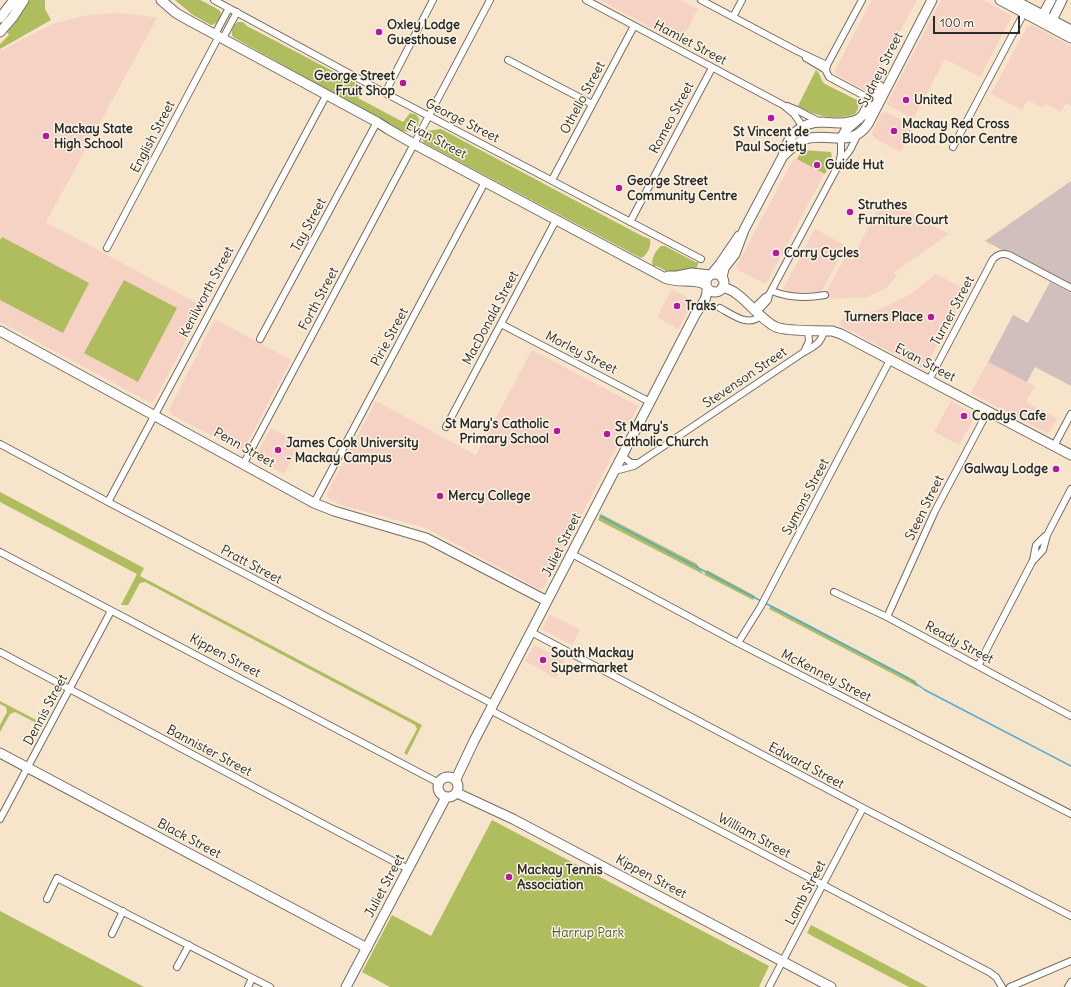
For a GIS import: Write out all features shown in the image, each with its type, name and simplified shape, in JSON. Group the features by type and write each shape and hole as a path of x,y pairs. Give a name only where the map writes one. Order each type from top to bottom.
{"street":[{"path":"0,18 14,0"},
{"path":"0,32 13,17 24,0"},
{"name":"Evan Street","path":"161,0 180,16 202,26 378,122 414,144 556,220 659,274 675,281 700,282 707,287"},
{"name":"Evan Street","path":"170,0 202,26"},
{"name":"George Street","path":"214,0 385,93 701,259"},
{"path":"385,93 433,0"},
{"name":"Forth Street","path":"244,463 490,0"},
{"name":"Hamlet Street","path":"586,0 783,106 794,114 803,127"},
{"path":"701,0 827,68"},
{"path":"733,17 742,0"},
{"path":"862,0 827,68 829,77 874,102"},
{"name":"Sydney Street","path":"858,134 868,124 874,102 925,0"},
{"name":"Sydney Street","path":"838,139 848,128 863,116 874,102 932,0"},
{"path":"1000,0 1024,13 1071,30"},
{"path":"1014,0 1071,38"},
{"path":"1046,21 1055,3"},
{"path":"219,36 229,8"},
{"path":"219,36 237,12"},
{"path":"953,147 1024,13"},
{"name":"Othello Street","path":"552,180 634,26"},
{"name":"English Street","path":"107,248 219,36"},
{"path":"508,60 592,104"},
{"name":"Romeo Street","path":"630,222 712,68"},
{"name":"Kenilworth Street","path":"108,502 327,94"},
{"name":"Hamlet Street","path":"783,106 795,109 822,122"},
{"name":"Juliet Street","path":"691,323 722,284 724,268 735,254 744,230 784,156 790,138 795,132 812,123 842,123 859,119"},
{"name":"Tay Street","path":"260,339 378,122"},
{"path":"803,127 809,132 826,134 838,139 849,138 858,134"},
{"path":"720,308 749,322 756,320 756,310 768,300 839,164 850,150 858,134"},
{"name":"Juliet Street","path":"784,156 793,147 804,140 818,138 838,139"},
{"path":"838,139 841,154 839,164"},
{"name":"Pirie Street","path":"314,502 485,182"},
{"name":"MacDonald Street","path":"446,427 556,220"},
{"name":"Juliet Street","path":"710,275 720,264 744,230"},
{"name":"Turner Street","path":"929,380 993,259 1000,254 1008,255 1071,288"},
{"name":"Evan Street","path":"659,274 676,276 690,273 710,275"},
{"path":"718,274 722,284 714,292 707,287 706,279 710,275 718,274"},
{"name":"Evan Street","path":"722,284 740,291 756,310 777,327 832,331 841,334 1071,456"},
{"name":"Juliet Street","path":"456,779 696,313 706,298 707,287"},
{"path":"771,293 808,297 825,295"},
{"name":"Morley Street","path":"501,324 650,402"},
{"name":"Stevenson Street","path":"804,352 810,340 808,330"},
{"name":"Penn Street","path":"0,331 155,414 314,502 334,511 426,538 547,601"},
{"name":"Stevenson Street","path":"615,471 632,467 804,352 820,343 824,331"},
{"name":"Symons Street","path":"738,643 761,606 890,360"},
{"name":"Steen Street","path":"887,617 935,511 988,411"},
{"path":"1054,446 1071,414"},
{"name":"Pratt Street","path":"0,444 492,707"},
{"path":"622,456 632,463 640,462"},
{"path":"978,666 1032,562 1044,549 1045,538 1071,489"},
{"name":"Kippen Street","path":"0,552 438,783"},
{"name":"McKenney Street","path":"572,554 738,643 1071,814"},
{"name":"Ready Street","path":"834,592 887,617 1071,716"},
{"name":"Dennis Street","path":"0,820 111,611"},
{"name":"Edward Street","path":"532,632 863,808 1071,916"},
{"name":"Bannister Street","path":"0,652 408,869"},
{"name":"William Street","path":"492,707 823,885 989,972 996,977 1002,987"},
{"name":"Black Street","path":"0,753 367,948"},
{"path":"446,776 456,779 458,784 457,793 452,797 442,795 438,790 438,783 446,776"},
{"name":"Kippen Street","path":"457,793 513,818 832,987"},
{"name":"Juliet Street","path":"346,987 446,797"},
{"name":"Lamb Street","path":"769,987 863,808"},
{"path":"46,899 58,878 270,987"},
{"path":"112,934 123,912"},
{"path":"177,967 189,945"},
{"path":"1010,987 1071,960"},
{"path":"248,987 252,978"},
{"path":"1068,987 1071,982"}],"shaded area":[{"path":"600,0 681,0 698,9 680,43"},
{"path":"872,0 917,0 870,88 865,90 836,75 835,70"},
{"path":"941,0 983,0 1012,16 980,77 945,59 913,119 887,103"},
{"name":"Mackay State High School","path":"117,13 157,18 46,222 202,306 201,312 154,401 149,402 0,322 0,51 52,24 88,15"},
{"path":"1032,25 1071,46 1071,106 1066,103 1061,112 1046,104 1043,108 1028,100 1022,110 991,94 1027,27"},
{"path":"886,112 914,127 901,152 874,138 872,133 881,114"},
{"path":"802,150 831,152 832,159 766,284 738,270 737,265 794,158 797,159"},
{"path":"1071,181 1071,286 985,241"},
{"path":"883,199 949,234 893,273 897,276 886,288 867,297 830,299 827,291 849,250 855,253"},
{"path":"815,229 846,246 821,292 790,292 783,289"},
{"path":"936,274 966,290 926,365 922,368 839,325 843,318 878,310 909,295"},
{"path":"1050,282 1071,293 1071,386 1035,367 1027,382 988,362 1013,315 1028,323"},
{"path":"672,289 690,299 692,304 678,329 657,317"},
{"path":"215,319 291,360 244,449 240,451 171,414 169,409"},
{"name":"Mercy College","path":"532,350 638,406 544,587 539,589 426,528 341,505 328,498 327,493 376,401 476,455"},
{"path":"988,362 1035,386 1026,402 1057,418 1050,431 1046,433 971,393"},
{"path":"951,401 971,412 974,419 959,445 934,432"},
{"name":"James Cook University - Mackay Campus","path":"271,428 300,444 284,474 257,460 256,455"},
{"path":"550,614 580,630 572,645 542,629"},
{"path":"534,645 565,661 556,678 525,661"}],"green space":[{"path":"30,0 45,0 45,9 51,20 0,49 0,44 9,35 7,32"},
{"path":"175,0 200,0 220,11 221,16 217,22 211,25 193,15"},
{"path":"238,22 243,22 247,26 363,87 358,98 403,122 410,113 414,114 419,118 419,123 413,132 401,131 233,37 232,29"},
{"path":"816,70 825,84 859,101 858,109 855,114 841,117 825,116 804,110 798,106"},
{"path":"441,129 650,239 650,247 647,253 641,258 424,143 422,138 425,131"},
{"path":"802,150 831,152 832,159 825,174 797,159"},
{"path":"2,237 89,283 63,333 0,300 0,240"},
{"path":"661,246 665,246 695,262 699,262 695,271 668,272 657,266 653,266 652,261 654,255"},
{"path":"124,280 177,308 138,382 84,353"},
{"path":"0,492 144,568 140,576 422,725 407,755 404,753 417,729 415,725 145,582 140,583 128,605 121,605 137,574 0,502"},
{"path":"601,514 697,564 704,575 598,520"},
{"path":"707,570 755,596 753,600 704,575"},
{"path":"771,605 916,681 918,687 769,609"},
{"path":"0,701 42,723 40,725 15,712 10,714 0,732 0,725 7,712 6,707 0,704"},
{"name":"Harrup Park","path":"492,820 769,966 759,987 390,987 362,972 392,915 431,936"},
{"path":"0,911 144,987 0,987"},
{"path":"811,925 928,987 909,987 816,938 807,933"}],"waterway":[{"path":"600,516 761,601"},
{"path":"765,603 908,678 925,690 1071,766"}],"place":[{"name":"Oxley Lodge Guesthouse","path":"379,32"},
{"name":"George Street Fruit Shop","path":"403,83"},
{"name":"United","path":"906,100"},
{"name":"St Vincent de Paul Society","path":"771,118"},
{"name":"Mackay Red Cross Blood Donor Centre","path":"894,131"},
{"name":"Mackay State High School","path":"46,136"},
{"name":"Guide Hut","path":"817,165"},
{"name":"George Street Community Centre","path":"619,188"},
{"name":"Struthes Furniture Court","path":"850,212"},
{"name":"Corry Cycles","path":"776,253"},
{"name":"Traks","path":"677,306"},
{"name":"Turners Place","path":"931,317"},
{"name":"Coadys Cafe","path":"964,416"},
{"name":"St Mary's Catholic Primary School","path":"557,431"},
{"name":"St Mary's Catholic Church","path":"607,434"},
{"name":"James Cook University - Mackay Campus","path":"278,450"},
{"name":"Galway Lodge","path":"1056,469"},
{"name":"Mercy College","path":"440,496"},
{"name":"South Mackay Supermarket","path":"543,660"},
{"name":"Mackay Tennis Association","path":"509,877"}]}
